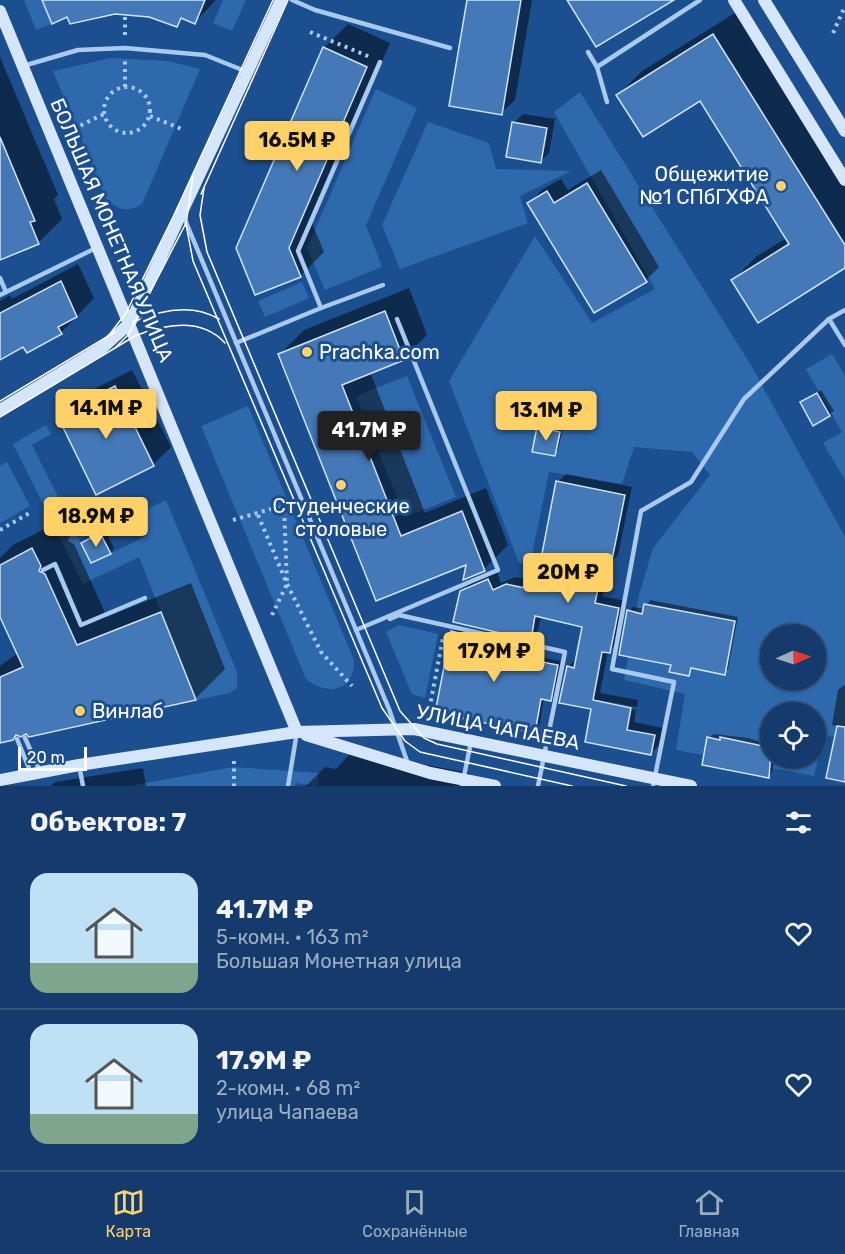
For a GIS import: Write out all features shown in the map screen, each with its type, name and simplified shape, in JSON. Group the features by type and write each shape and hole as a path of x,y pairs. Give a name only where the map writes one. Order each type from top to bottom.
{"street":[{"path":"0,410 102,348 130,323 183,215 281,0"},
{"path":"734,0 845,180"},
{"path":"764,0 845,131"},
{"name":"БОЛЬШАЯ МОНЕТНАЯ УЛИЦА","path":"0,11 297,732"},
{"name":"УЛИЦА ЧАПАЕВА","path":"5,782 36,773 79,765 297,732 414,729 654,782 691,786"},
{"name":"УЛИЦА ЧАПАЕВА","path":"297,732 463,783 495,786"}],"lane":[{"path":"292,0 315,10 450,48"},
{"path":"597,67 700,0"},
{"path":"23,66 78,50 125,48 205,55 248,73"},
{"path":"588,52 597,67 607,102"},
{"path":"321,308 298,251 380,62"},
{"path":"183,215 397,729 409,767"},
{"path":"0,295 98,247"},
{"path":"0,278 6,292"},
{"path":"236,343 383,285"},
{"path":"654,782 674,682 612,669 641,511 691,482 744,399 829,320 845,310"},
{"path":"356,631 498,570 397,319"},
{"path":"829,320 845,345"},
{"path":"43,570 55,564 81,625 145,597"},
{"path":"356,631 399,615 565,652 538,786"},
{"path":"288,786 297,732"},
{"path":"25,738 36,773"},
{"path":"17,740 36,773"},
{"path":"463,783 471,741"},
{"path":"79,765 83,786"}],"path":[{"path":"833,33 845,6"},
{"path":"125,15 125,87"},
{"path":"310,32 380,62"},
{"path":"125,87 134,88 147,99 150,116 141,129 126,134 111,128 104,114 108,96 125,87"},
{"path":"67,132 104,114"},
{"path":"150,116 184,130"},
{"path":"233,520 284,506 287,584 272,615"},
{"path":"0,530 31,512"},
{"path":"258,514 287,584 321,652 352,686"},
{"path":"428,717 446,626"},
{"path":"234,761 234,786"}],"shaded area":[{"path":"24,0 42,0 52,24 36,30"},
{"path":"223,0 246,0 232,31 213,23"},
{"path":"111,58 168,61 200,69 142,204 132,209 119,208 106,199 53,71"},
{"path":"376,89 417,108 366,225 382,267 325,290 307,248"},
{"path":"580,92 751,365 845,537 845,739 826,735 826,702 760,702 760,766 676,750 685,694 624,680 639,595 653,548 710,475 692,452 634,447 622,484 549,472 530,564 519,563 449,381 535,236 592,323 655,289 554,112"},
{"path":"428,122 489,143 496,169 571,171 520,196 528,223 400,269 382,225"},
{"path":"302,282 309,298 265,317 258,301"},
{"path":"832,354 845,376 845,480 823,443 842,432 806,369"},
{"path":"407,376 456,497 405,517 356,396"},
{"path":"248,406 354,660 350,679 338,688 322,688 306,679 201,426"},
{"path":"46,425 51,434 32,445 91,563 146,536 137,514 166,500 237,672 237,688 230,693 196,700 139,557 83,584 13,444"},
{"path":"7,462 30,506 0,523 0,466"},
{"path":"399,625 438,634 425,698 412,694 386,632"},
{"path":"233,767 319,773 317,786 296,783 295,786 129,786"},
{"path":"772,768 816,768 814,776"}],"building":[{"path":"42,0 205,0 195,24 181,18 177,27 149,17 115,14 70,24 67,17 52,24"},
{"path":"467,0 521,0 502,115 449,106"},
{"path":"567,0 674,0 596,47"},
{"name":"Общежитие №1 СПбГХФА","path":"713,34 845,245 845,268 758,323 731,280 789,244 700,101 643,137 616,95"},
{"path":"323,47 367,67 289,248 301,277 255,295 236,248"},
{"path":"512,122 547,128 541,163 506,157"},
{"path":"0,137 35,221 30,222 39,244 0,260"},
{"path":"587,183 647,282 594,313 527,203 547,191 554,203"},
{"path":"61,281 77,317 58,327 62,334 27,353 23,347 0,360 0,313"},
{"path":"385,311 404,360 342,385 401,536 462,511 485,571 463,580 466,565 376,601 278,354"},
{"path":"115,386 154,466 96,495 57,415"},
{"path":"817,393 830,416 813,426 800,402"},
{"path":"537,427 560,432 555,456 532,452"},
{"path":"556,481 625,495 611,565 603,564 595,603 619,608 610,653 602,652 593,700 631,708 627,730 655,735 651,755 585,742 591,709 559,703 567,666 574,668 582,627 535,616 531,640 453,622 460,591 488,579 493,590 506,584 535,590"},
{"path":"100,533 111,554 91,563 81,543"},
{"path":"32,548 41,566 39,571 45,574 77,645 161,612 196,700 29,737 26,734 21,737 16,735 13,740 0,743 0,677 23,667 0,617 0,565"},
{"path":"644,604 735,621 725,675 691,668 689,676 669,672 671,665 619,655 627,610 642,614"},
{"path":"451,631 529,649 527,659 558,665 551,701 541,699 535,733 435,713"},
{"path":"837,726 845,727 845,782 826,778"},
{"path":"707,737 720,740 720,737 760,745 760,768 770,768 769,778 702,765"}],"tram line":[{"path":"109,335 126,313 173,217 273,0"},
{"path":"201,194 288,0"},
{"path":"193,176 186,224 193,261 382,708 405,741 420,752 572,786"},
{"path":"204,188 200,215 207,252 400,711 424,738 437,744 626,786"},
{"path":"115,348 128,335 186,223"},
{"path":"133,322 154,314 176,310 198,311 219,319"},
{"path":"0,417 135,336 158,328 194,326 205,329 225,343"},
{"path":"0,401 115,332"}],"place":[{"name":"Общежитие №1 СПбГХФА","path":"781,186"},
{"name":"Prachka.com","path":"307,352"},
{"name":"Студенческие столовые","path":"341,485"},
{"name":"Винлаб","path":"80,711"}]}
